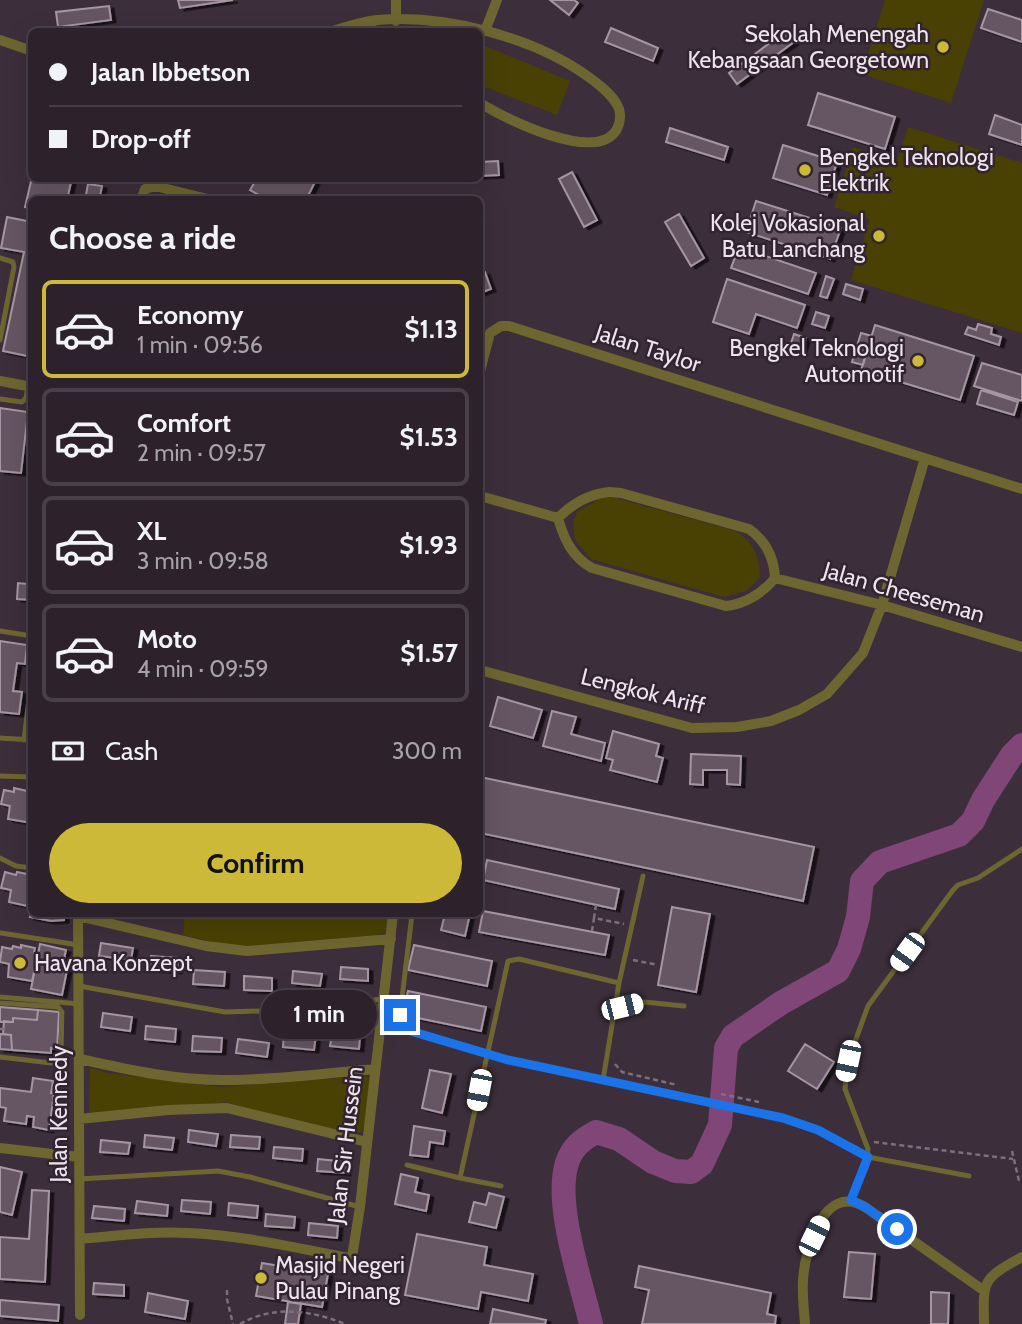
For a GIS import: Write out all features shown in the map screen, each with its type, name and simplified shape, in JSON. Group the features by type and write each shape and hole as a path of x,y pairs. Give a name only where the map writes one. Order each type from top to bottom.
{"street":[{"path":"396,0 396,21"},
{"path":"483,105 502,117 533,130 588,143 606,140 614,134 621,115 611,96 579,70 554,55 485,31 497,0"},
{"path":"343,28 377,20 438,27"},
{"path":"356,24 368,28"},
{"path":"0,40 28,50"},
{"path":"142,196 145,190 155,186 196,196"},
{"name":"Jalan Taylor","path":"483,357 487,338 494,329 501,326 518,329 1022,489"},
{"path":"0,381 28,387"},
{"name":"Lengkok Ariff","path":"483,671 676,724 710,729 771,721 799,710 827,694 863,653 883,606 925,458"},
{"path":"597,493 621,493 749,529 762,540 772,556 775,578 749,600 737,605 711,603 583,564 569,547 558,518 575,504 597,493"},
{"path":"483,497 558,518"},
{"name":"Jalan Cheeseman","path":"775,578 1022,647"},
{"name":"Jalan Kennedy","path":"78,917 80,1320"},
{"path":"86,917 206,946 247,951 391,939"},
{"name":"Jalan Sir Hussein","path":"80,1239 192,1233 233,1237 352,1257 393,917"},
{"path":"80,1059 131,1071 182,1078 229,1080 375,1069"},
{"path":"79,1119 168,1110 227,1108 367,1142"},
{"path":"0,1148 79,1157"},
{"path":"805,1324 803,1280 810,1246 825,1214 839,1202 851,1200 875,1214 983,1290"},
{"path":"984,1324 983,1290 990,1278 1000,1269 1022,1257"}],"lane":[{"path":"0,258 13,262 15,267 0,340"},
{"path":"0,399 22,402 28,392"},
{"path":"0,631 28,635"},
{"path":"24,740 28,707"},
{"path":"0,738 28,740"},
{"path":"0,776 28,777"},
{"path":"851,1200 868,1157 865,1141 848,1101 845,1077 868,1006 958,885 978,878 1022,849"},
{"path":"0,858 10,864 28,867"},
{"path":"603,1080 619,983 643,876"},
{"path":"412,917 400,1024 407,1030 508,1060 800,1123 868,1157 969,1176"},
{"path":"0,934 79,945"},
{"path":"460,1178 506,968 512,960 519,959 619,983"},
{"path":"79,985 225,1012 292,1010 382,999"},
{"path":"0,997 80,1004"},
{"path":"614,1009 644,1002 684,1006"},
{"path":"0,1003 58,1007 62,1012 61,1054 58,1061 51,1063 0,1057"},
{"path":"407,1165 501,1185"},
{"path":"79,1179 218,1171 360,1207"}],"path":[{"path":"592,931 594,918"},
{"path":"630,959 658,965"},
{"path":"717,1093 761,1103"},
{"path":"865,1141 1013,1159"},
{"path":"1012,1152 1019,1181 1022,1180"},
{"path":"227,1290 233,1324"},
{"path":"240,1324 272,1313 300,1311 314,1312 345,1324"}],"shaded area":[{"path":"885,0 984,0 951,103 862,74"},
{"path":"483,45 570,81 557,115 483,86"},
{"path":"908,127 1022,163 1022,333 851,280 870,219 834,207 853,147 897,161"},
{"path":"601,498 615,498 736,531 755,551 760,577 746,591 724,597 591,559 575,540 573,523 577,512"},
{"path":"185,917 389,917 388,931 378,935 254,946 223,944 183,935"},
{"path":"90,1068 108,1073 221,1087 367,1076 370,1081 365,1127 355,1134 226,1102 89,1115"}],"building":[{"path":"178,0 233,0 180,8"},
{"path":"550,0 574,0 578,3 569,15"},
{"path":"109,6 111,20 58,27 56,12"},
{"path":"988,9 1022,20 1022,42 981,28"},
{"path":"611,28 658,48 653,61 605,42"},
{"path":"786,31 794,42 737,84 729,73"},
{"path":"818,93 895,117 885,149 808,125"},
{"path":"995,115 1022,125 1022,145 989,134"},
{"path":"670,128 728,147 724,160 666,142"},
{"name":"Bengkel Teknologi Elektrik","path":"783,145 837,162 827,195 773,178"},
{"path":"498,161 499,175 483,176 483,162"},
{"path":"572,172 597,220 584,227 559,179"},
{"path":"31,182 71,182 68,196 28,196 28,208 25,207"},
{"path":"255,182 315,182 308,196 261,196 250,190"},
{"path":"88,184 102,186 100,196 86,196"},
{"path":"756,201 841,228 830,259 746,232"},
{"path":"679,214 704,258 691,266 665,222"},
{"path":"7,217 28,221 28,356 3,351 24,252 1,248"},
{"name":"Bengkel Teknologi Automotif","path":"739,247 816,273 808,294 731,268"},
{"path":"485,272 491,289 483,292"},
{"path":"826,276 834,279 827,298 820,296"},
{"name":"Bengkel Teknologi Automotif","path":"727,279 805,305 797,328 756,314 749,334 713,322"},
{"path":"846,284 863,289 860,300 843,294"},
{"name":"Bengkel Teknologi Automotif","path":"816,312 829,316 825,328 812,324"},
{"path":"978,324 992,328 991,334 1001,337 999,345 965,334 968,327 976,330"},
{"name":"Bengkel Teknologi Automotif","path":"875,325 974,356 960,400 861,370"},
{"path":"861,333 872,336 863,365 852,362"},
{"path":"794,334 806,338 802,350 790,346"},
{"path":"982,363 1022,375 1022,401 974,386"},
{"path":"981,390 1018,402 1014,415 977,404"},
{"path":"0,408 28,412 21,473 0,471"},
{"path":"28,572 28,600 17,599 18,583 27,584"},
{"path":"0,641 27,645 25,664 17,663 13,691 22,692 19,714 0,712"},
{"path":"498,697 542,710 533,738 490,726"},
{"path":"552,711 576,717 571,734 605,743 601,761 543,746"},
{"path":"613,731 659,744 656,756 663,758 657,782 610,770 613,760 606,758"},
{"path":"691,754 741,756 740,785 727,784 727,770 703,770 703,785 690,784"},
{"path":"483,778 814,847 803,901 483,834"},
{"path":"14,788 28,791 28,822 8,819 10,806 1,804 4,790 14,792"},
{"path":"487,860 619,889 615,909 483,880"},
{"path":"5,872 28,874 28,906 9,902 11,890 1,888"},
{"path":"672,907 710,914 696,992 658,985"},
{"path":"483,911 609,935 605,955 479,932"},
{"path":"30,917 64,917 64,920 51,921"},
{"path":"444,917 469,917 465,936 441,930"},
{"path":"101,943 133,948 131,960 99,956"},
{"path":"40,944 66,950 62,968 67,970 62,995 31,989"},
{"name":"Havana Konzept","path":"21,945 35,948 34,954 38,954 32,981 8,977 9,964 0,962 2,947 12,949 13,946 21,948"},
{"path":"414,945 492,961 487,986 408,970"},
{"path":"151,956 178,958 177,971 150,969"},
{"path":"341,967 368,969 368,981 340,979"},
{"path":"194,970 225,972 224,986 193,984"},
{"path":"293,971 322,974 320,986 292,983"},
{"path":"244,976 272,978 272,991 244,990"},
{"path":"408,991 486,1007 481,1031 403,1015"},
{"path":"0,1007 38,1010 37,1020 13,1018 13,1022 0,1022"},
{"path":"38,1010 59,1012 57,1049 51,1048 51,1053 12,1050 11,1035 3,1034 4,1021 13,1022 13,1018 37,1020"},
{"path":"103,1013 132,1017 130,1031 101,1027"},
{"path":"146,1026 176,1029 175,1042 145,1039"},
{"path":"284,1032 316,1035 314,1050 283,1047"},
{"path":"0,1034 11,1035 12,1050 0,1049"},
{"path":"332,1034 360,1037 359,1049 330,1046"},
{"path":"193,1036 222,1038 221,1052 192,1051"},
{"path":"238,1039 269,1043 267,1057 236,1053"},
{"path":"805,1044 834,1062 817,1089 788,1071"},
{"path":"430,1070 451,1074 442,1113 422,1108"},
{"path":"33,1078 53,1081 49,1130 33,1127 34,1117 27,1116 26,1124 4,1121 6,1108 0,1107 0,1088 31,1092"},
{"path":"414,1126 445,1131 443,1144 430,1142 428,1157 410,1155"},
{"path":"189,1130 218,1134 216,1146 188,1142"},
{"path":"145,1135 174,1138 172,1150 144,1147"},
{"path":"231,1135 260,1137 259,1149 230,1147"},
{"path":"101,1140 130,1143 128,1154 100,1152"},
{"path":"274,1147 303,1149 302,1161 273,1158"},
{"path":"318,1159 347,1162 346,1173 317,1171"},
{"path":"0,1167 22,1172 12,1215 0,1212"},
{"path":"401,1174 418,1178 415,1192 429,1195 426,1211 395,1204"},
{"path":"32,1190 49,1191 45,1282 0,1279 0,1237 29,1239"},
{"path":"489,1193 504,1197 496,1228 469,1222 474,1202 486,1205"},
{"path":"182,1200 211,1202 210,1214 181,1211"},
{"path":"137,1201 168,1205 167,1216 135,1213"},
{"path":"229,1203 258,1206 257,1218 228,1215"},
{"path":"94,1206 125,1209 124,1221 92,1218"},
{"path":"266,1214 295,1217 294,1228 265,1226"},
{"path":"309,1223 338,1226 337,1238 308,1235"},
{"path":"417,1234 487,1247 484,1265 533,1274 528,1301 481,1292 478,1309 405,1295"},
{"path":"849,1252 875,1254 871,1299 844,1297"},
{"path":"262,1263 328,1274 322,1307 256,1296"},
{"path":"639,1266 771,1293 767,1314 776,1316 775,1324 642,1324 649,1290 635,1287"},
{"path":"94,1283 124,1285 124,1296 93,1294"},
{"path":"931,1292 949,1293 948,1324 931,1324"},
{"path":"148,1293 188,1301 185,1319 145,1312"},
{"path":"0,1300 59,1305 58,1321 0,1316"},
{"path":"288,1302 301,1304 298,1324 285,1324"},
{"path":"493,1309 546,1320 545,1324 490,1324"}],"waterway":[{"path":"591,1324 566,1221 564,1180 569,1157 575,1148 596,1132 619,1139 653,1162 675,1171 691,1172 702,1164 720,1125 726,1048 733,1036 781,1003 838,971 849,949 858,917 862,881 880,862 959,835 973,821 1012,755 1022,745"}],"place":[{"name":"Sekolah Menengah Kebangsaan Georgetown","path":"943,47"},
{"name":"Bengkel Teknologi Elektrik","path":"805,170"},
{"name":"Kolej Vokasional Batu Lanchang","path":"879,236"},
{"name":"Bengkel Teknologi Automotif","path":"918,361"},
{"name":"Havana Konzept","path":"20,963"},
{"name":"Masjid Negeri Pulau Pinang","path":"261,1278"}],"route":[{"path":"400,1015 400,1024 407,1030 508,1060 783,1118 818,1130 868,1157 866,1168 851,1200 897,1229"}]}
